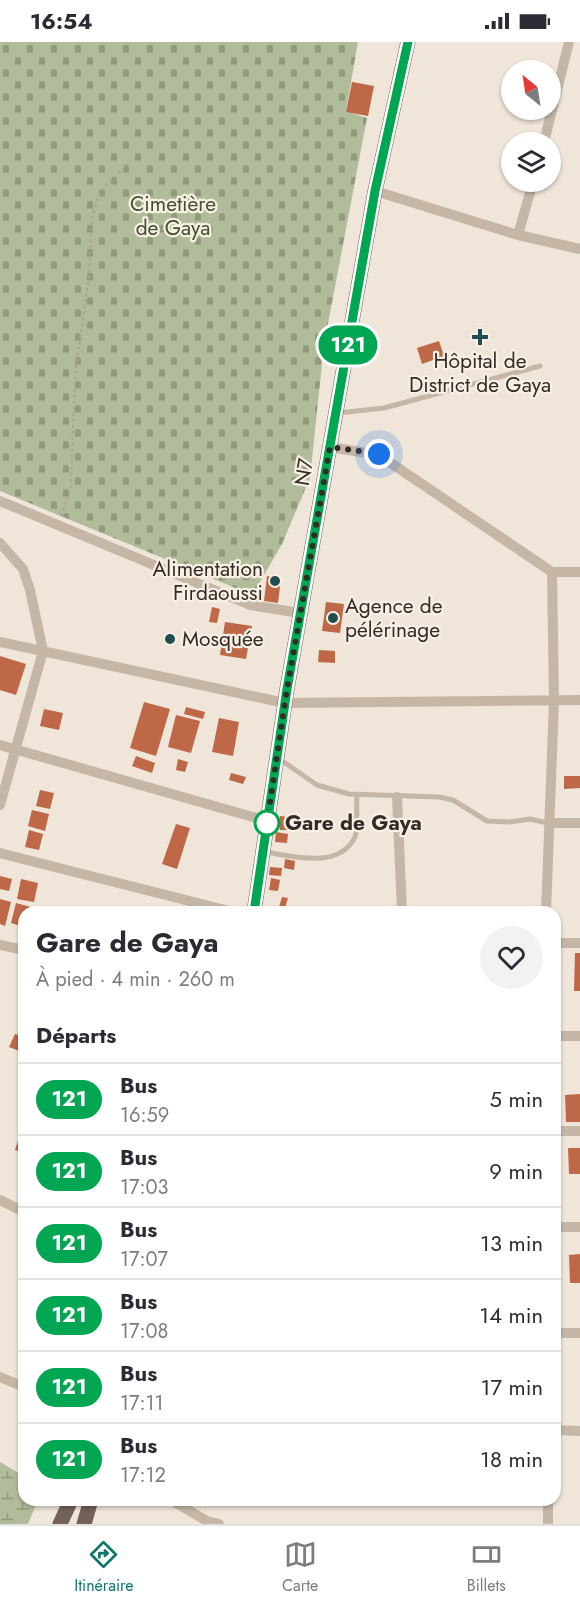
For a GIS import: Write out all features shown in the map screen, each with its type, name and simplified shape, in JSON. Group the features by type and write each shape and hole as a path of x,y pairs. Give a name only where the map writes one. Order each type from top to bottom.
{"main road":[{"name":"N7","path":"255,906 300,613 375,191 408,42"},
{"path":"60,1524 68,1506"},
{"path":"84,1524 90,1506"}],"street":[{"path":"546,132 569,42"},
{"path":"375,191 518,235 580,249"},
{"path":"518,235 530,192"},
{"path":"330,447 379,454 552,572 580,572"},
{"path":"0,501 250,605 300,613"},
{"path":"0,543 22,569 30,590 43,651 0,805"},
{"path":"546,906 554,700 552,572"},
{"path":"0,642 285,702 580,700"},
{"path":"0,745 267,821"},
{"path":"397,797 402,906"},
{"path":"549,823 580,823"},
{"path":"0,853 209,906"},
{"path":"561,943 580,943"},
{"path":"0,945 18,949"},
{"path":"561,1036 580,1036"},
{"path":"561,1131 580,1131"},
{"path":"0,1200 18,1209"},
{"path":"561,1227 580,1227"},
{"path":"561,1333 580,1333"},
{"path":"0,1377 18,1384"},
{"path":"561,1430 580,1431"},
{"path":"181,1506 207,1521 219,1524"},
{"path":"548,1506 548,1524"}],"lane":[{"path":"336,413 384,408 540,366"},
{"path":"277,757 317,785 357,795 439,797 453,800 487,821 510,822 530,819 549,823"},
{"path":"263,852 327,858 347,846 356,836 357,795"}],"path":[{"path":"57,524 71,487 75,375 88,287 92,219 97,199 106,185 128,164"}],"green space":[{"name":"Cimetière de Gaya","path":"0,42 358,42 346,111 367,118 324,345 310,478 282,544 256,589 247,588 245,592 0,491"},
{"path":"0,1462 18,1472 18,1506 36,1506 28,1524 0,1524"}],"building":[{"path":"352,82 374,86 368,116 346,112"},
{"path":"439,341 444,356 422,364 417,348"},
{"path":"267,576 281,578 278,603 264,601"},
{"path":"326,602 344,604 340,633 322,631"},
{"path":"212,607 220,609 217,623 209,622"},
{"path":"225,622 252,626 246,659 220,655"},
{"path":"319,650 335,651 335,663 318,662"},
{"path":"0,656 26,664 16,695 0,690"},
{"path":"144,702 170,709 156,756 130,748"},
{"path":"186,707 205,712 203,719 184,714"},
{"path":"44,709 63,713 59,730 40,726"},
{"path":"176,715 200,721 191,753 168,747"},
{"path":"219,718 239,722 233,756 212,752"},
{"path":"136,756 155,763 152,773 132,766"},
{"path":"178,759 188,762 185,772 176,770"},
{"path":"231,773 246,777 243,784 229,780"},
{"path":"564,776 580,776 580,788 564,789"},
{"path":"40,790 54,793 50,809 36,806"},
{"path":"32,810 49,814 45,831 28,826"},
{"path":"280,816 289,817 288,830 280,830"},
{"path":"176,824 190,828 177,869 162,864"},
{"path":"29,830 43,834 39,850 25,847"},
{"path":"276,832 288,834 287,843 275,842"},
{"path":"285,859 295,861 294,870 284,868"},
{"path":"270,867 282,868 281,876 269,875"},
{"path":"0,876 12,879 9,891 0,889"},
{"path":"271,878 280,880 278,891 269,890"},
{"path":"21,879 38,883 34,902 17,899"},
{"path":"282,897 288,898 286,906 279,906"},
{"path":"0,899 11,902 5,926 0,924"},
{"path":"16,903 27,906 18,906 18,925 11,923"},
{"path":"575,953 580,953 580,991 574,991"},
{"path":"15,1034 18,1035 18,1050 9,1047"},
{"path":"580,1094 580,1122 566,1122 565,1095"},
{"path":"568,1148 580,1148 580,1174 569,1174"},
{"path":"580,1254 580,1283 570,1283 569,1255"}],"bus line":[{"name":"121","path":"255,906 287,689 375,191 408,42"}],"place":[{"name":"Hôpital de District de Gaya","path":"480,337"},
{"name":"Alimentation Firdaoussi","path":"275,581"},
{"name":"Agence de pélérinage","path":"333,618"},
{"name":"Mosquée","path":"170,639"},
{"name":"Gare de Gaya","path":"267,823"}],"route":[{"path":"267,823 287,689 330,447 379,454"}]}
